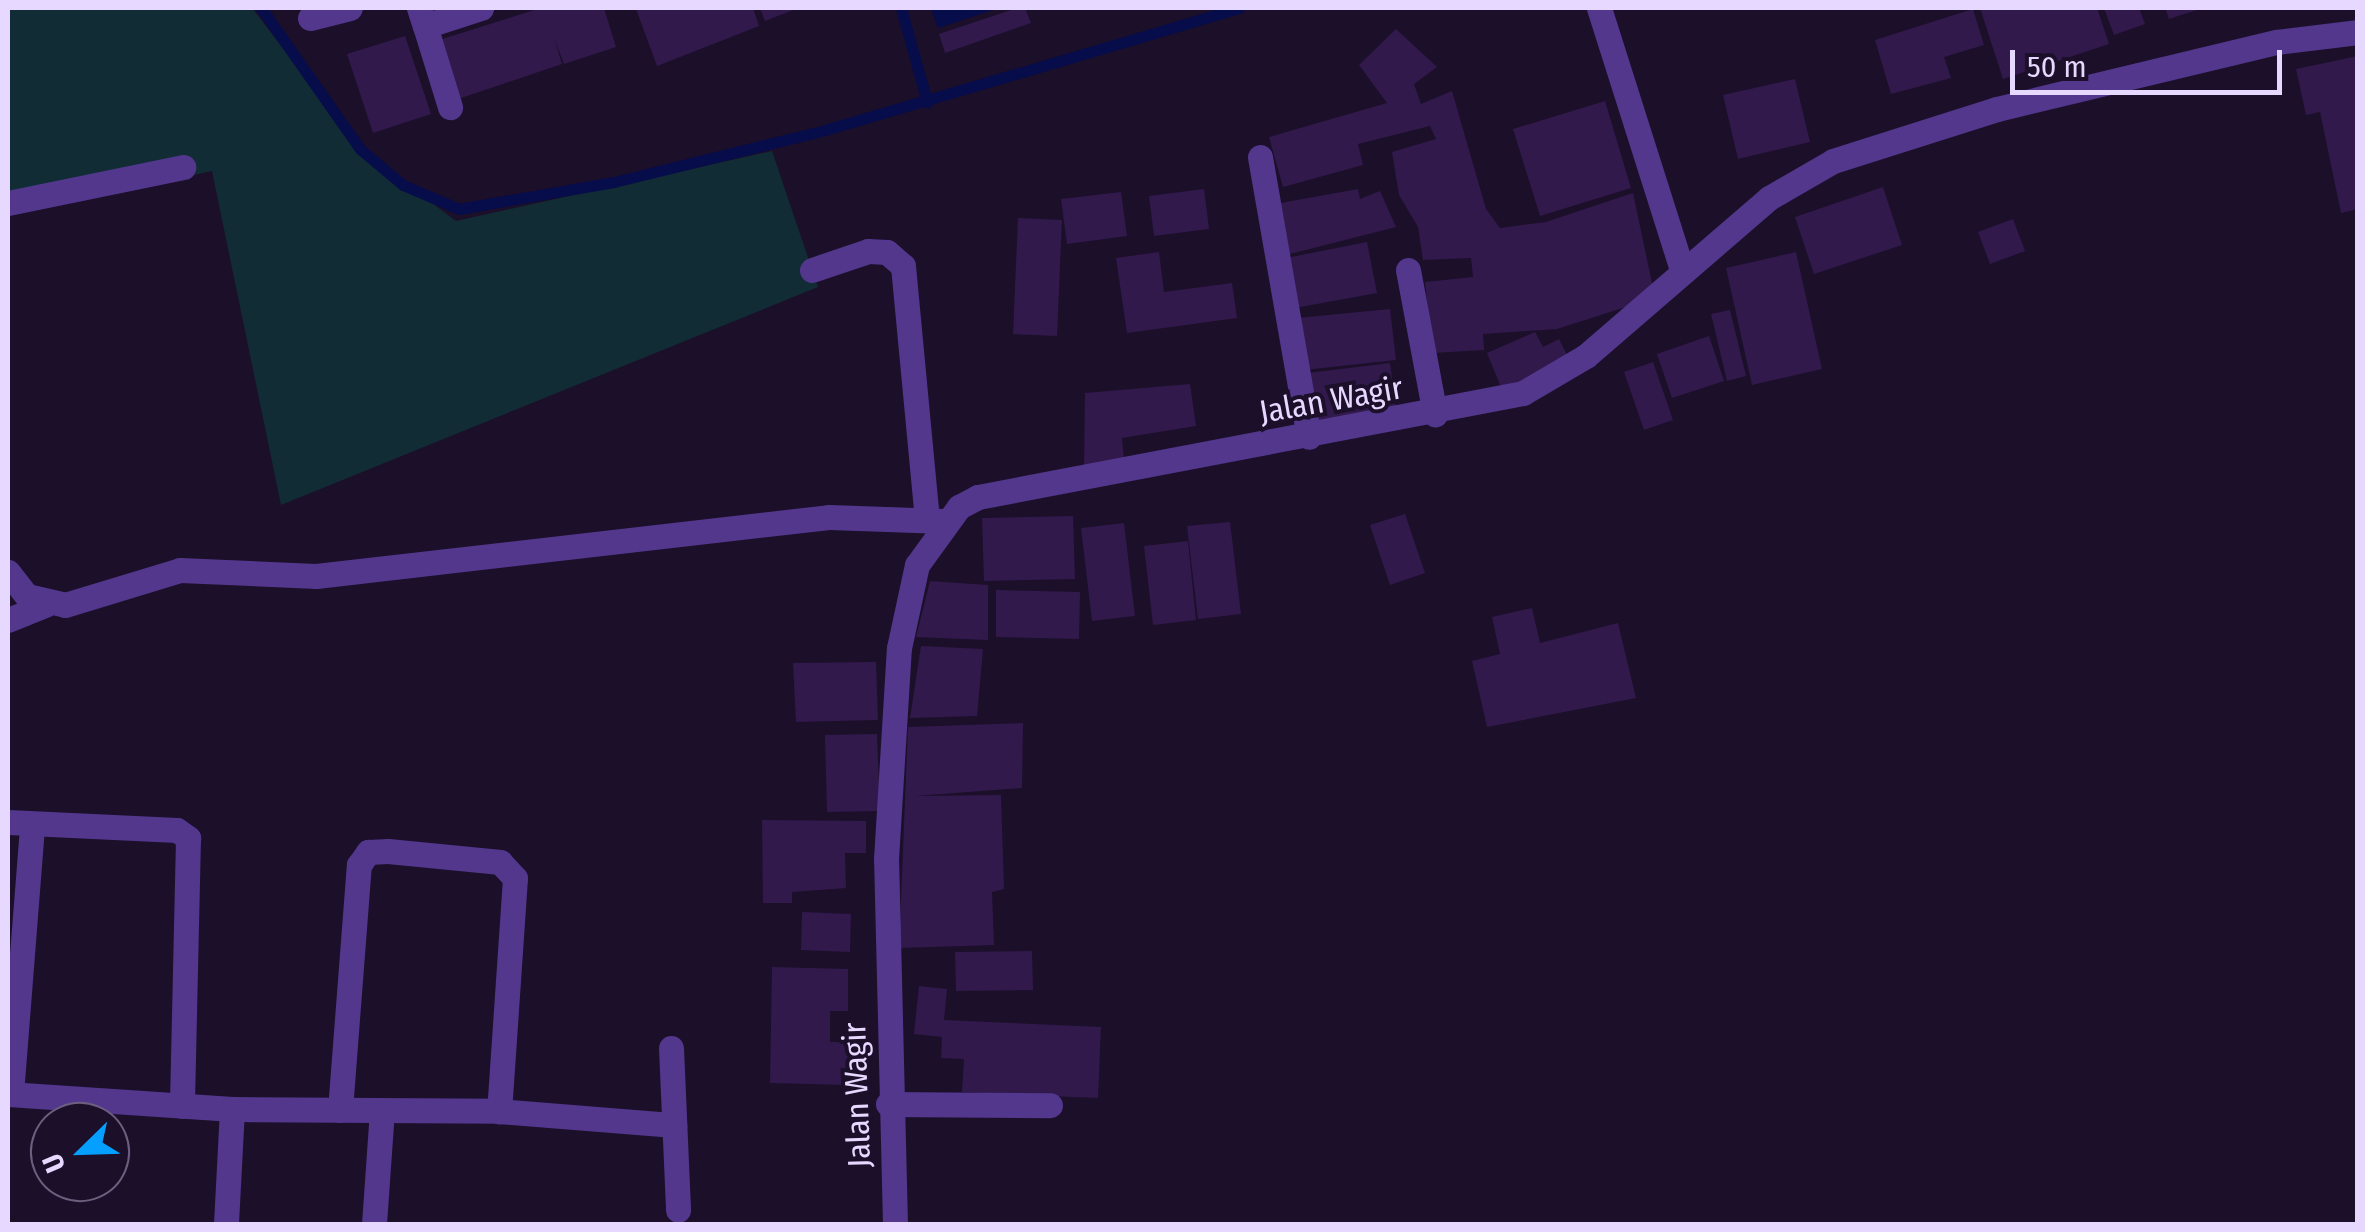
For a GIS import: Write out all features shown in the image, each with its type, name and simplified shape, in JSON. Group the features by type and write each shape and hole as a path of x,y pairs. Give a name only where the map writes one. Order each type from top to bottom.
{"street":[{"path":"310,18 350,8"},
{"path":"450,107 422,17 480,8"},
{"path":"1599,8 1682,270"},
{"name":"Jalan Wagir","path":"895,1224 888,1104 886,859 899,648 917,565 936,520 978,498 1436,414 1523,393 1562,374 1769,198 1833,161 1889,141 2277,42 2358,32"},
{"path":"1260,156 1309,438"},
{"path":"8,203 183,167"},
{"path":"8,620 46,605 64,605 180,570 316,576 829,517 936,520 904,266 887,252 868,251 812,270"},
{"path":"1408,270 1436,414"},
{"path":"8,572 28,596 46,605"},
{"path":"182,1106 188,838 161,828 20,823 9,1094 182,1106 232,1109 499,1112 674,1125"},
{"path":"340,1110 356,880 362,856 388,851 500,862 515,878 499,1112"},
{"path":"672,1048 678,1210"},
{"path":"888,1104 1050,1105"},
{"path":"226,1224 232,1109"},
{"path":"374,1224 382,1112"}],"shaded area":[{"path":"8,8 252,8 360,149 456,221 772,151 818,287 281,505 212,171 8,216"},
{"path":"931,8 999,8 938,28"}],"building":[{"path":"541,8 604,8 616,47 564,64 554,38 562,64 458,99 439,40"},
{"path":"753,8 759,26 657,66 636,9"},
{"path":"760,8 798,8 765,21"},
{"path":"1025,8 1031,23 945,53 939,34"},
{"path":"1980,8 2097,8 2109,44 2003,79"},
{"path":"2104,8 2139,8 2145,24 2114,35"},
{"path":"2165,8 2203,8 2169,19"},
{"path":"1973,9 1984,45 1944,57 1951,78 1891,94 1875,40"},
{"path":"1396,29 1437,67 1414,84 1421,104 1452,91 1486,209 1500,228 1546,222 1633,193 1652,283 1635,304 1557,329 1483,334 1484,350 1433,353 1425,282 1473,277 1471,258 1423,260 1418,227 1399,195 1392,152 1436,139 1430,126 1358,144 1363,165 1283,187 1269,137 1387,103 1359,65"},
{"path":"405,36 431,114 373,133 347,54"},
{"path":"2358,56 2358,209 2341,213 2320,112 2306,115 2296,69"},
{"path":"1795,79 1810,142 1738,159 1723,95"},
{"path":"1605,101 1631,188 1540,216 1513,129"},
{"path":"1883,187 1902,245 1814,274 1795,217"},
{"path":"1204,189 1209,229 1154,236 1149,196"},
{"path":"1358,189 1360,199 1380,191 1396,227 1286,255 1275,204"},
{"path":"1121,192 1127,236 1067,244 1061,199"},
{"path":"1018,218 1062,220 1057,336 1013,334"},
{"path":"2013,219 2025,251 1990,264 1978,232"},
{"path":"1367,242 1377,293 1295,308 1286,258"},
{"path":"1159,252 1164,292 1232,283 1237,318 1127,333 1116,258"},
{"path":"1796,252 1822,369 1752,385 1726,268"},
{"path":"1390,309 1396,360 1304,370 1297,318"},
{"path":"1730,310 1746,376 1727,381 1711,314"},
{"path":"1535,332 1543,347 1559,339 1570,361 1503,392 1487,353"},
{"path":"1709,336 1724,381 1672,398 1657,354"},
{"path":"1653,362 1673,420 1644,430 1624,372"},
{"path":"1390,363 1397,414 1314,424 1308,373"},
{"path":"1190,384 1196,426 1122,438 1124,460 1084,468 1085,393"},
{"path":"1405,514 1425,573 1390,585 1370,525"},
{"path":"1073,516 1075,579 984,581 982,518"},
{"path":"1230,522 1241,614 1198,619 1187,526"},
{"path":"1124,523 1135,616 1092,621 1081,528"},
{"path":"1188,541 1196,620 1153,625 1144,546"},
{"path":"930,581 988,585 988,640 916,637"},
{"path":"996,590 1080,592 1079,639 996,637"},
{"path":"1532,608 1540,643 1618,623 1636,698 1487,727 1472,661 1500,654 1492,617"},
{"path":"921,646 983,649 977,716 910,718"},
{"path":"876,662 878,720 796,722 793,663"},
{"path":"1023,723 1022,788 915,796 1001,795 1004,889 992,892 994,945 899,948 908,727"},
{"path":"877,734 880,811 827,812 825,735"},
{"path":"762,820 866,821 866,853 845,853 846,888 792,892 792,903 763,903"},
{"path":"802,912 851,914 850,952 801,950"},
{"path":"1032,951 1033,990 956,991 955,952"},
{"path":"772,967 848,969 848,1011 830,1011 830,1042 849,1042 848,1085 770,1083"},
{"path":"919,986 947,989 944,1020 1101,1027 1098,1098 962,1092 964,1059 941,1058 942,1037 914,1034"}],"waterway":[{"path":"261,8 360,149 403,185 459,209 614,182 825,130 1239,8"},
{"path":"901,8 927,102"}]}
